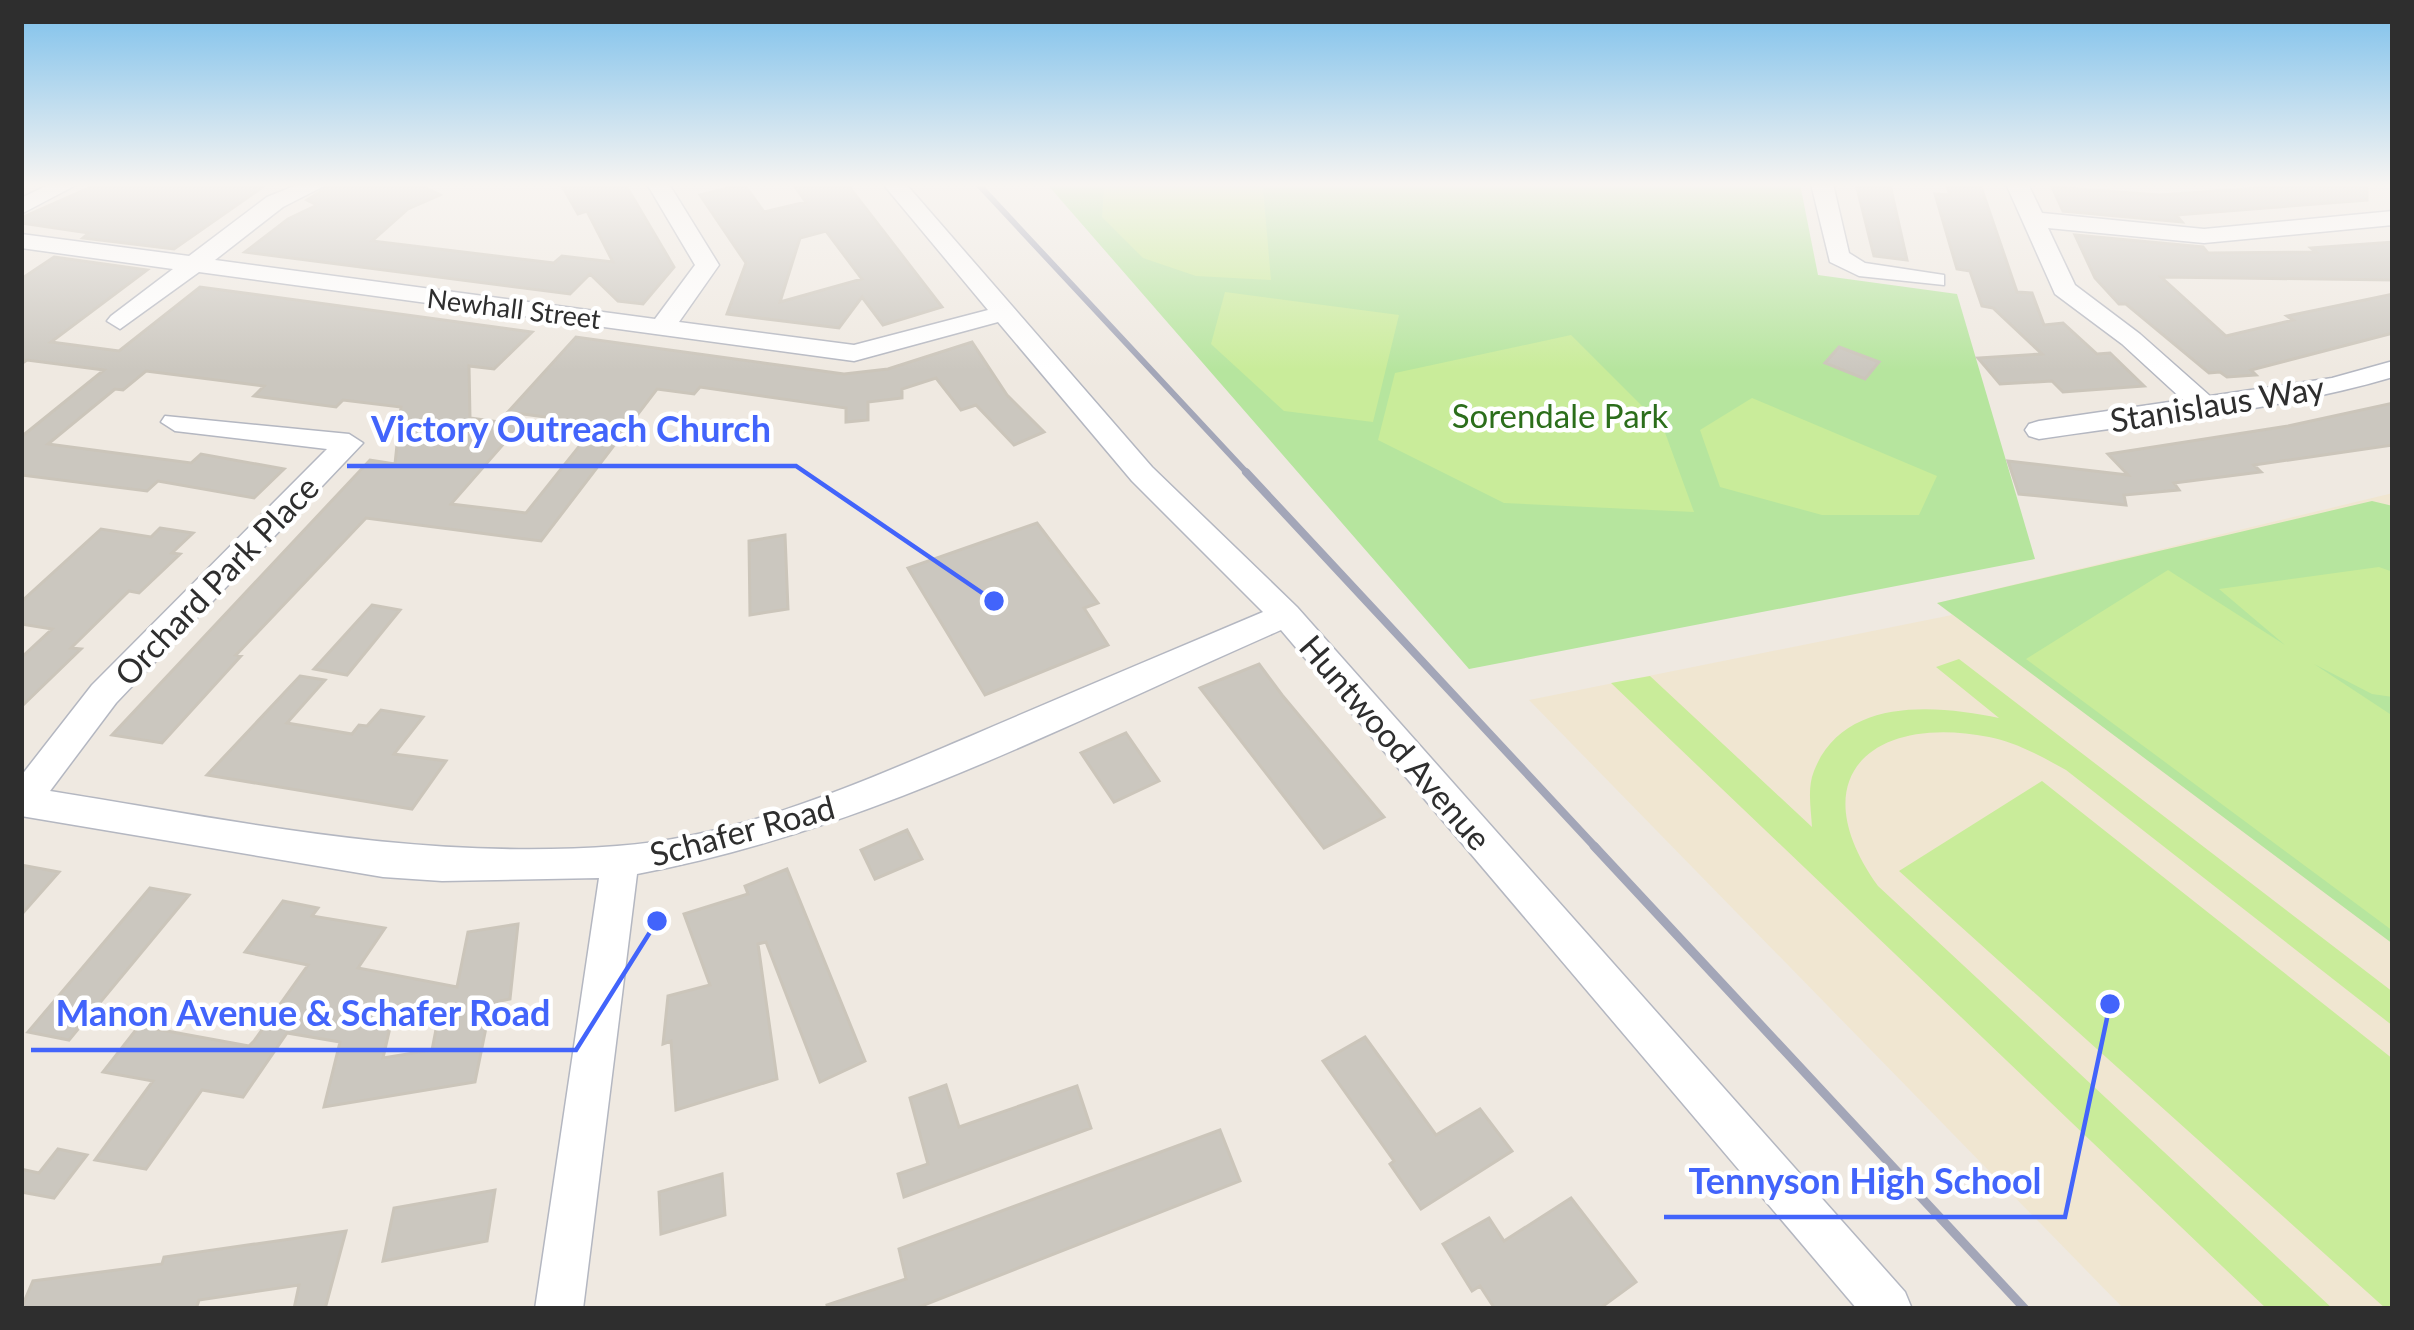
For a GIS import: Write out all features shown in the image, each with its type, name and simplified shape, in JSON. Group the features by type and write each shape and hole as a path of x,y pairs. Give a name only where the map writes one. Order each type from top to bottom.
{"street":[{"name":"Newhall Street","path":"54,246 854,353 1004,313"},
{"path":"120,321 218,246"},
{"path":"662,327 707,266 695,246"},
{"name":"Huntwood Avenue","path":"947,246 1142,474 1286,615 1888,1309"},
{"path":"1836,246 1838,257 1859,268 1935,280"},
{"path":"2044,246 2064,290 2131,339 2206,407"},
{"name":"Stanislaus Way","path":"2038,430 2334,386 2393,369"},
{"name":"Orchard Park Place","path":"21,801 59,758 104,694 350,443 175,422"},
{"name":"Schafer Road","path":"21,801 383,861 442,865 620,862 722,843 865,796 1286,615"},
{"path":"559,1309 620,862"}],"shaded area":[{"path":"2393,493 2393,1309 2124,1309 1529,700 1952,615 1937,603"}],"green space":[{"name":"Sorendale Park","path":"1101,246 1812,246 1818,275 1957,294 2035,559 1469,669"},
{"path":"1131,246 1268,246 1271,280 1196,276 1143,258"},
{"path":"1225,292 1399,315 1373,422 1284,411 1211,344"},
{"path":"1571,335 1663,427 1694,512 1504,503 1378,440 1395,373"},
{"path":"1752,398 1937,476 1919,515 1822,515 1720,487 1700,430"},
{"path":"2372,501 2393,506 2393,944 1937,603"},
{"path":"2379,567 2393,572 2393,697 2372,694 2314,664 2393,716 2393,931 2026,659 2168,570 2285,645 2219,589"},
{"path":"1959,659 2393,992 2393,1026 2066,770 2009,742 1947,732 1911,735 1882,745 1860,762 1848,785 1846,813 1856,847 1878,886 2333,1309 2267,1309 1611,683 1650,676 1812,827 1814,771 1846,729 1869,718 1921,709 1999,718 1936,667"},
{"path":"2042,781 2393,1059 2393,1309 2386,1309 1899,871"}],"building":[{"path":"253,246 414,246 554,263 562,256 613,262 605,246 662,246 674,267 643,304 618,301 590,274 570,294 245,252"},
{"path":"735,246 797,246 780,302 862,279 837,246 895,246 942,307 883,325 862,297 839,328 727,314 746,263"},
{"path":"1872,246 1904,246 1907,260 1874,256"},
{"path":"1950,246 2001,246 2017,292 2032,293 2044,325 2063,323 2097,354 2110,353 2144,386 2063,392 2052,381 2000,384 1978,358 2042,354 1993,308 1982,306 1970,271 1957,269"},
{"path":"2080,246 2193,246 2208,253 2393,246 2393,280 2161,277 2226,336 2293,320 2287,316 2393,294 2393,333 2251,370 2256,375 2227,377 2209,373 2126,304 2119,304 2095,278"},
{"path":"54,257 147,270 51,342 119,351 200,287 532,332 494,369 469,366 470,418 520,425 451,504 526,513 597,424 508,412 576,337 844,374 888,369 972,342 1007,395 1044,432 1014,445 976,405 961,410 936,378 902,389 902,398 868,402 868,420 846,422 846,408 700,387 694,394 657,389 541,541 366,518 236,655 241,656 162,743 112,735 370,460 395,464 401,407 343,400 336,407 254,396 264,386 146,371 123,390 115,389 48,444 191,463 201,454 284,469 254,498 158,481 147,491 21,475 21,437 104,370 27,360 21,364 21,279"},
{"path":"1839,347 1879,362 1865,379 1825,363"},
{"path":"2393,403 2393,445 2254,465 2261,472 2174,483 2179,490 2124,495 2126,505 2019,494 2008,461 2128,475 2108,454 2288,426"},
{"path":"1037,523 1098,603 1084,608 1108,645 985,695 908,568"},
{"path":"160,528 193,533 172,553 180,554 139,593 129,591 71,648 81,649 21,707 21,658 52,629 21,624 21,602 101,529 151,537"},
{"path":"785,535 788,609 750,615 749,541"},
{"path":"372,605 400,610 347,675 314,669"},
{"path":"1259,664 1384,817 1324,848 1200,688"},
{"path":"300,676 325,680 287,723 352,734 381,710 423,717 394,754 446,761 412,809 207,775"},
{"path":"1126,733 1159,781 1114,802 1081,753"},
{"path":"907,830 922,859 875,879 861,850"},
{"path":"21,865 59,872 21,915"},
{"path":"787,869 865,1061 820,1082 766,942 758,944 777,1079 676,1110 671,1041 663,1044 668,996 710,985 684,914 748,894 745,886"},
{"path":"150,888 189,895 69,1040 28,1032"},
{"path":"283,901 318,908 312,916 385,928 358,968 457,987 468,932 518,924 510,999 491,1003 475,1082 324,1107 340,1042 287,1033 243,1097 202,1090 146,1169 95,1160 153,1081 103,1072 139,1026 249,1046 308,965 245,952","holes":["395,1006 439,1014 432,1050 383,1058"]},
{"path":"1365,1037 1436,1135 1480,1109 1512,1151 1421,1209 1390,1164 1394,1161 1323,1061"},
{"path":"946,1085 959,1127 1077,1086 1091,1128 904,1197 898,1174 928,1164 910,1098"},
{"path":"1220,1130 1240,1181 914,1309 828,1309 827,1305 906,1279 899,1249"},
{"path":"58,1149 87,1155 54,1198 21,1192 21,1169 39,1173"},
{"path":"722,1174 725,1215 661,1234 659,1192"},
{"path":"495,1190 487,1241 383,1261 394,1208"},
{"path":"1571,1198 1636,1282 1599,1309 1495,1309 1480,1286 1472,1291 1443,1244 1489,1218 1504,1241"},
{"path":"346,1231 325,1309 294,1309 299,1285 199,1300 196,1309 21,1309 33,1281"}],"railway":[{"path":"1036,246 1249,475"},
{"path":"1246,472 1597,849"},
{"path":"1594,846 2025,1309"}],"place":[{"name":"Victory Outreach Church","path":"994,601"},
{"name":"Manon Avenue & Schafer Road","path":"657,921"},
{"name":"Tennyson High School","path":"2110,1004"}]}
